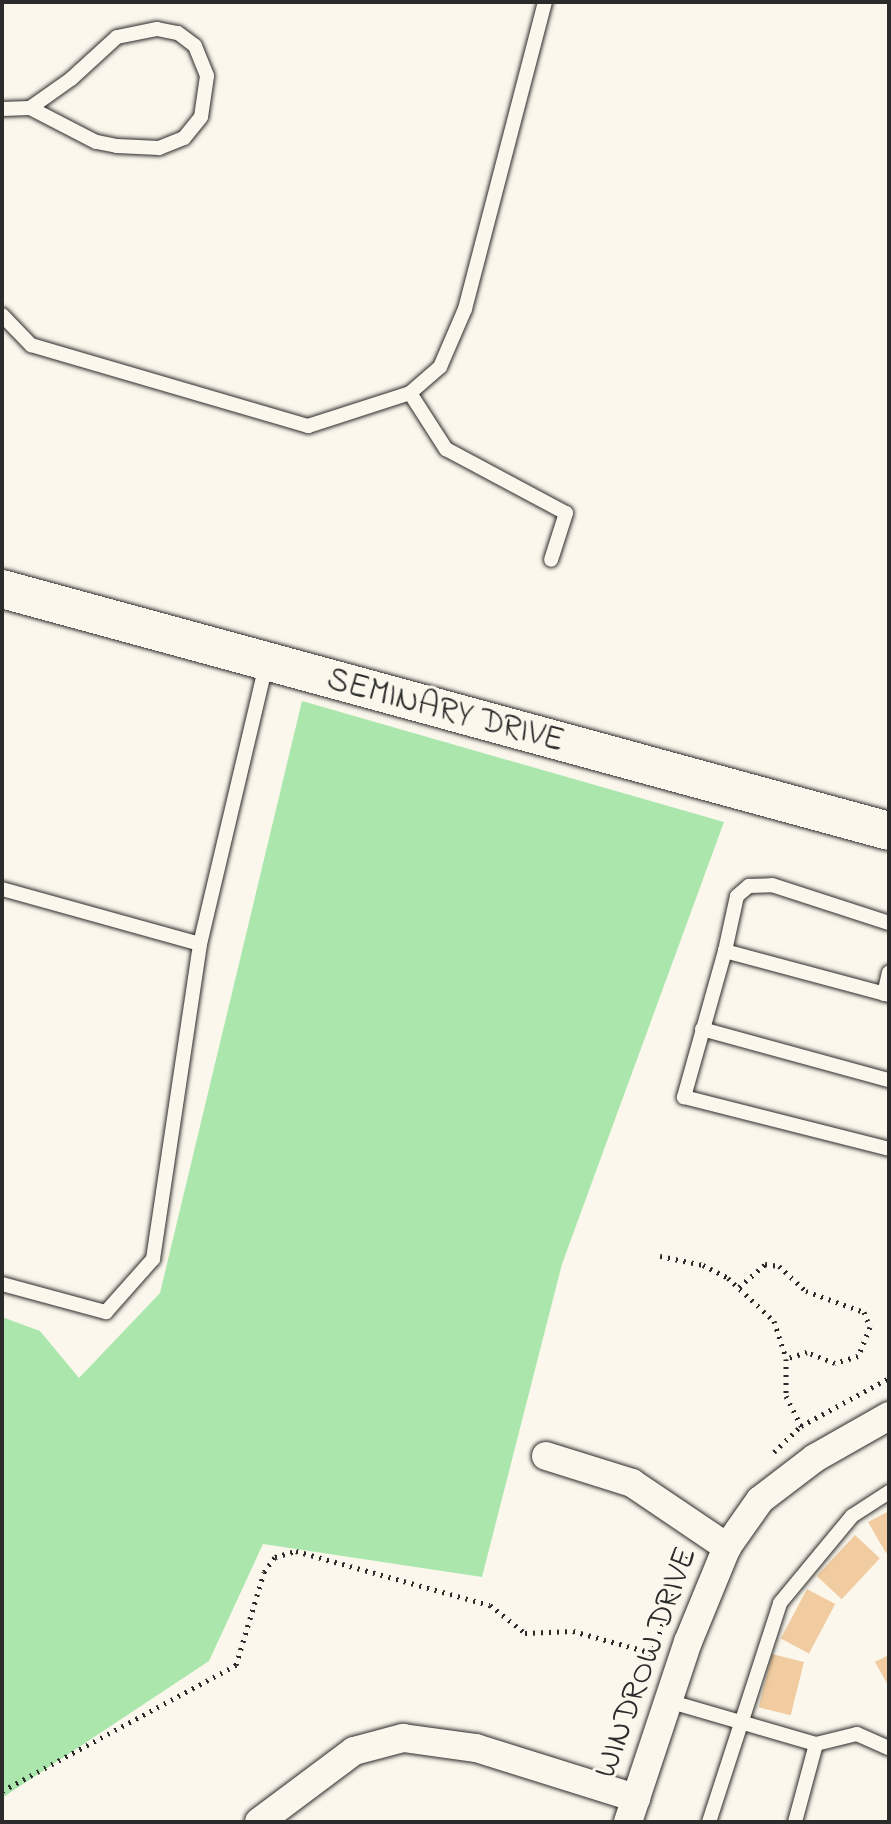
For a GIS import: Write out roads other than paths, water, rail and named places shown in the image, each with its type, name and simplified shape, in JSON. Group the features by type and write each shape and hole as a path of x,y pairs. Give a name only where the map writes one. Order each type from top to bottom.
{"street":[{"name":"SEMINARY DRIVE","path":"2,589 266,664 889,831"},
{"name":"WINDROW DRIVE","path":"632,1810 681,1662 727,1547 760,1500 815,1458 889,1416"},
{"path":"546,1456 632,1483 727,1547"},
{"path":"259,1822 354,1751 403,1738 476,1748 632,1810"}],"lane":[{"path":"2,315 31,345 308,426 410,393 440,367 465,309 545,2"},
{"path":"2,109 30,108 96,142 159,148 184,138 201,117 207,76 195,46 178,33 157,29 117,37 71,79 30,108"},
{"path":"410,393 446,449 566,513 551,560"},
{"path":"2,1284 106,1312 153,1259 200,944 266,664"},
{"path":"889,923 772,885 749,886 737,896 725,951 684,1097 889,1149"},
{"path":"2,889 200,944"},
{"path":"725,951 886,995 889,973"},
{"path":"702,1029 889,1080"},
{"path":"709,1822 780,1603 852,1516 889,1492"},
{"path":"668,1701 816,1744 857,1734 889,1748"},
{"path":"795,1822 816,1744"}]}
